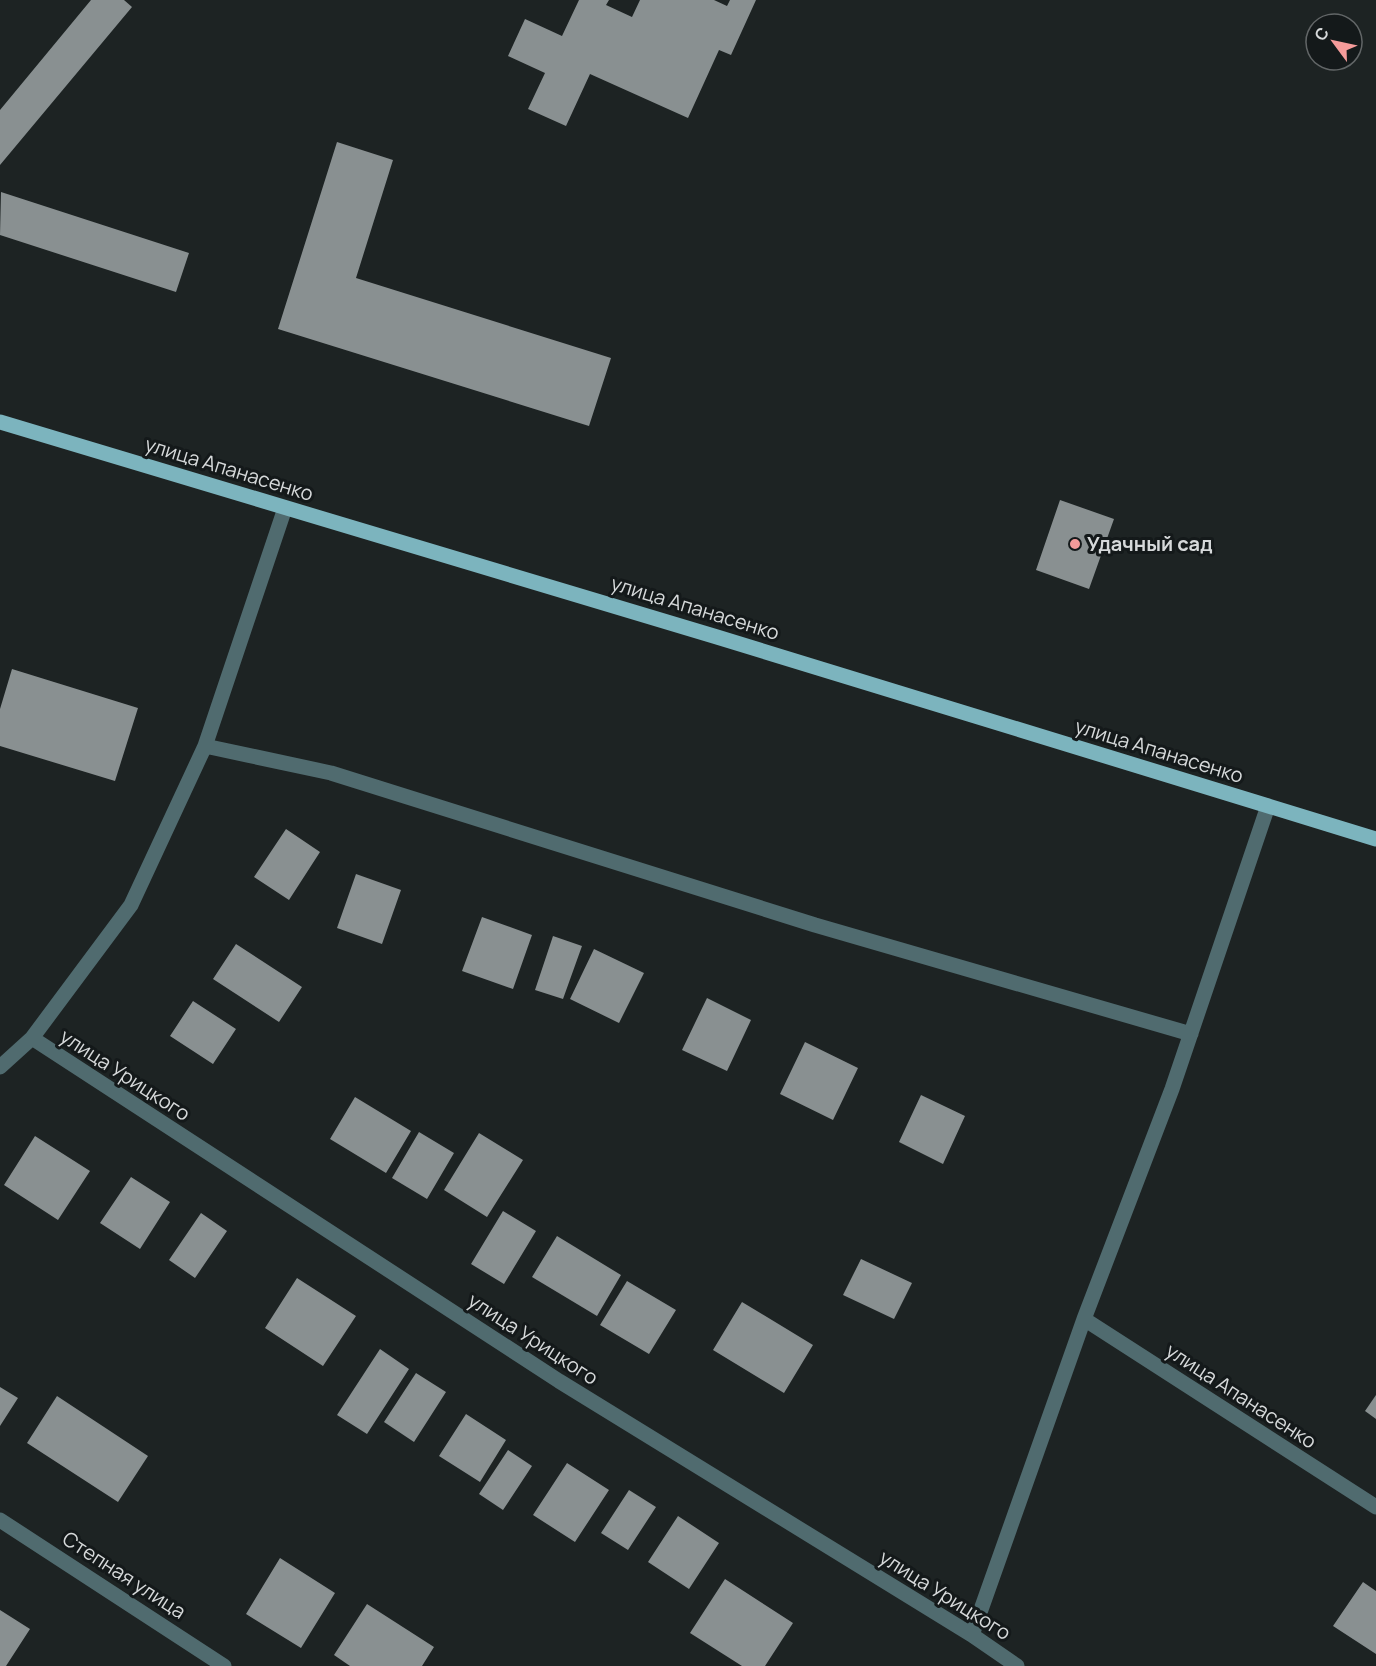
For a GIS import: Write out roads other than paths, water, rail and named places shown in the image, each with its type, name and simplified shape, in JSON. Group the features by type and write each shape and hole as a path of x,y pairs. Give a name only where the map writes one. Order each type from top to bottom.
{"main road":[{"name":"улица Апанасенко","path":"0,422 717,637 1376,839"}],"street":[{"path":"0,1066 32,1038 131,905 205,746 285,508"},
{"path":"205,746 331,772 814,925 1191,1034"},
{"path":"972,1635 1084,1319 1172,1089 1268,806"},
{"name":"улица Урицкого","path":"32,1038 559,1381 972,1635 1017,1666"},
{"name":"улица Апанасенко","path":"1084,1319 1376,1507"},
{"name":"Степная улица","path":"0,1520 224,1666"}],"place":[{"name":"Удачный сад","path":"1075,544"}]}
